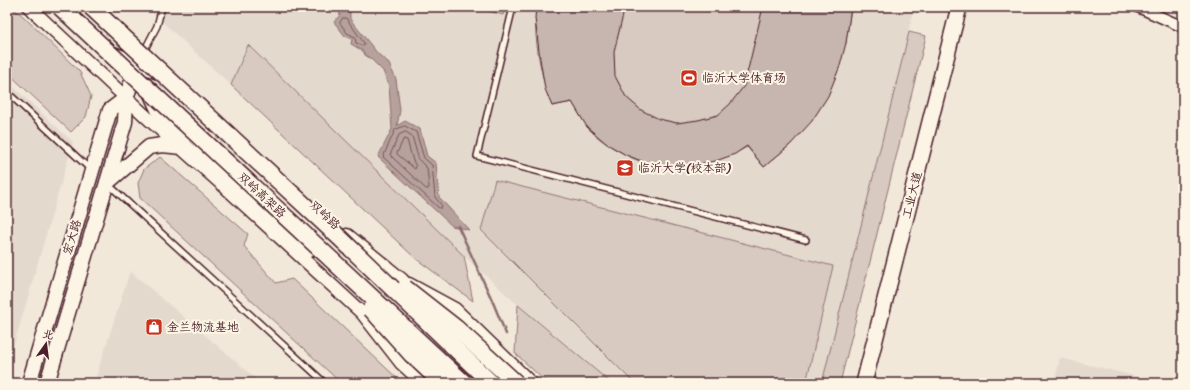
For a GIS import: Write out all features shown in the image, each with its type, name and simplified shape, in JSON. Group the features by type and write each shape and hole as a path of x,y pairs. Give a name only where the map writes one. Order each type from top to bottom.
{"highway":[{"name":"双岭高架路","path":"60,7 464,383"},
{"name":"双岭高架路","path":"92,7 341,239 491,383"},
{"path":"302,231 411,354 442,383"},
{"path":"341,239 456,328 516,383"}],"main road":[{"name":"双岭路","path":"54,7 83,34 106,51 137,65 180,79 342,232 400,280 467,352 501,383"},
{"path":"100,7 123,29 137,65 160,112 454,383"},
{"name":"工业大道","path":"856,383 951,7"},
{"name":"工业大道","path":"864,383 959,7"},
{"name":"宏大路","path":"47,383 125,122 126,98 137,65"},
{"name":"宏大路","path":"29,383 110,110 126,98"},
{"path":"107,183 149,147 162,145 182,147"},
{"path":"225,187 268,212"},
{"path":"426,358 436,383"}],"street":[{"path":"1138,7 1183,27"},
{"path":"32,8 126,98 182,147 362,313 401,363 423,383"},
{"path":"400,280 455,310 531,383"}],"lane":[{"path":"137,65 157,26 162,7"},
{"path":"513,7 477,156 806,240"},
{"path":"7,92 92,171"},
{"path":"107,183 325,383"}],"shaded area":[{"path":"7,7 11,7 23,16 80,72 91,96 86,117 71,132 7,72"},
{"name":"临沂大学(校本部)","path":"146,7 914,7 827,383 611,383 518,305 443,237 248,46 231,85"},
{"path":"483,7 505,7 503,15 485,10"},
{"name":"临沂大学体育场","path":"536,7 851,7 846,43 791,144 764,167 747,147 726,157 700,163 660,166 645,163 615,149 596,136 585,123 572,102 552,106 541,70 535,19"},
{"path":"909,32 926,36 840,383 822,383"},
{"path":"248,45 464,256 473,301 415,258 231,85"},
{"path":"7,81 73,142 7,369"},
{"path":"160,157 248,234 244,246 276,283 292,279 402,383 341,383 140,198 138,183 144,169"},
{"path":"495,180 833,266 806,383 634,383 481,230"},
{"name":"金兰物流基地","path":"130,271 261,383 94,383"},
{"path":"518,305 611,383 547,383 515,353"},
{"path":"1060,358 1165,383 1054,383"}],"water":[{"path":"340,7 350,7 350,19 378,54 388,62 396,79 400,110 397,126 405,121 420,129 427,156 436,163 439,197 469,230 452,226 378,157 392,129 389,86 383,71 365,55 363,51 351,44 352,39 345,36 334,22 340,15"}],"building":[{"name":"临沂大学体育场","path":"536,7 625,7 614,52 615,76 626,97 641,110 659,119 677,123 718,115 730,104 744,86 763,7 851,7 846,43 840,66 828,96 812,121 791,144 764,167 747,146 735,154 716,161 692,165 670,166 649,164 626,155 607,144 587,127 572,102 552,106 545,89 540,59 535,18"}],"waterway":[{"path":"458,226 506,334"}],"place":[{"name":"临沂大学体育场","path":"689,78"},
{"name":"临沂大学(校本部)","path":"625,168"},
{"name":"金兰物流基地","path":"154,327"}]}
